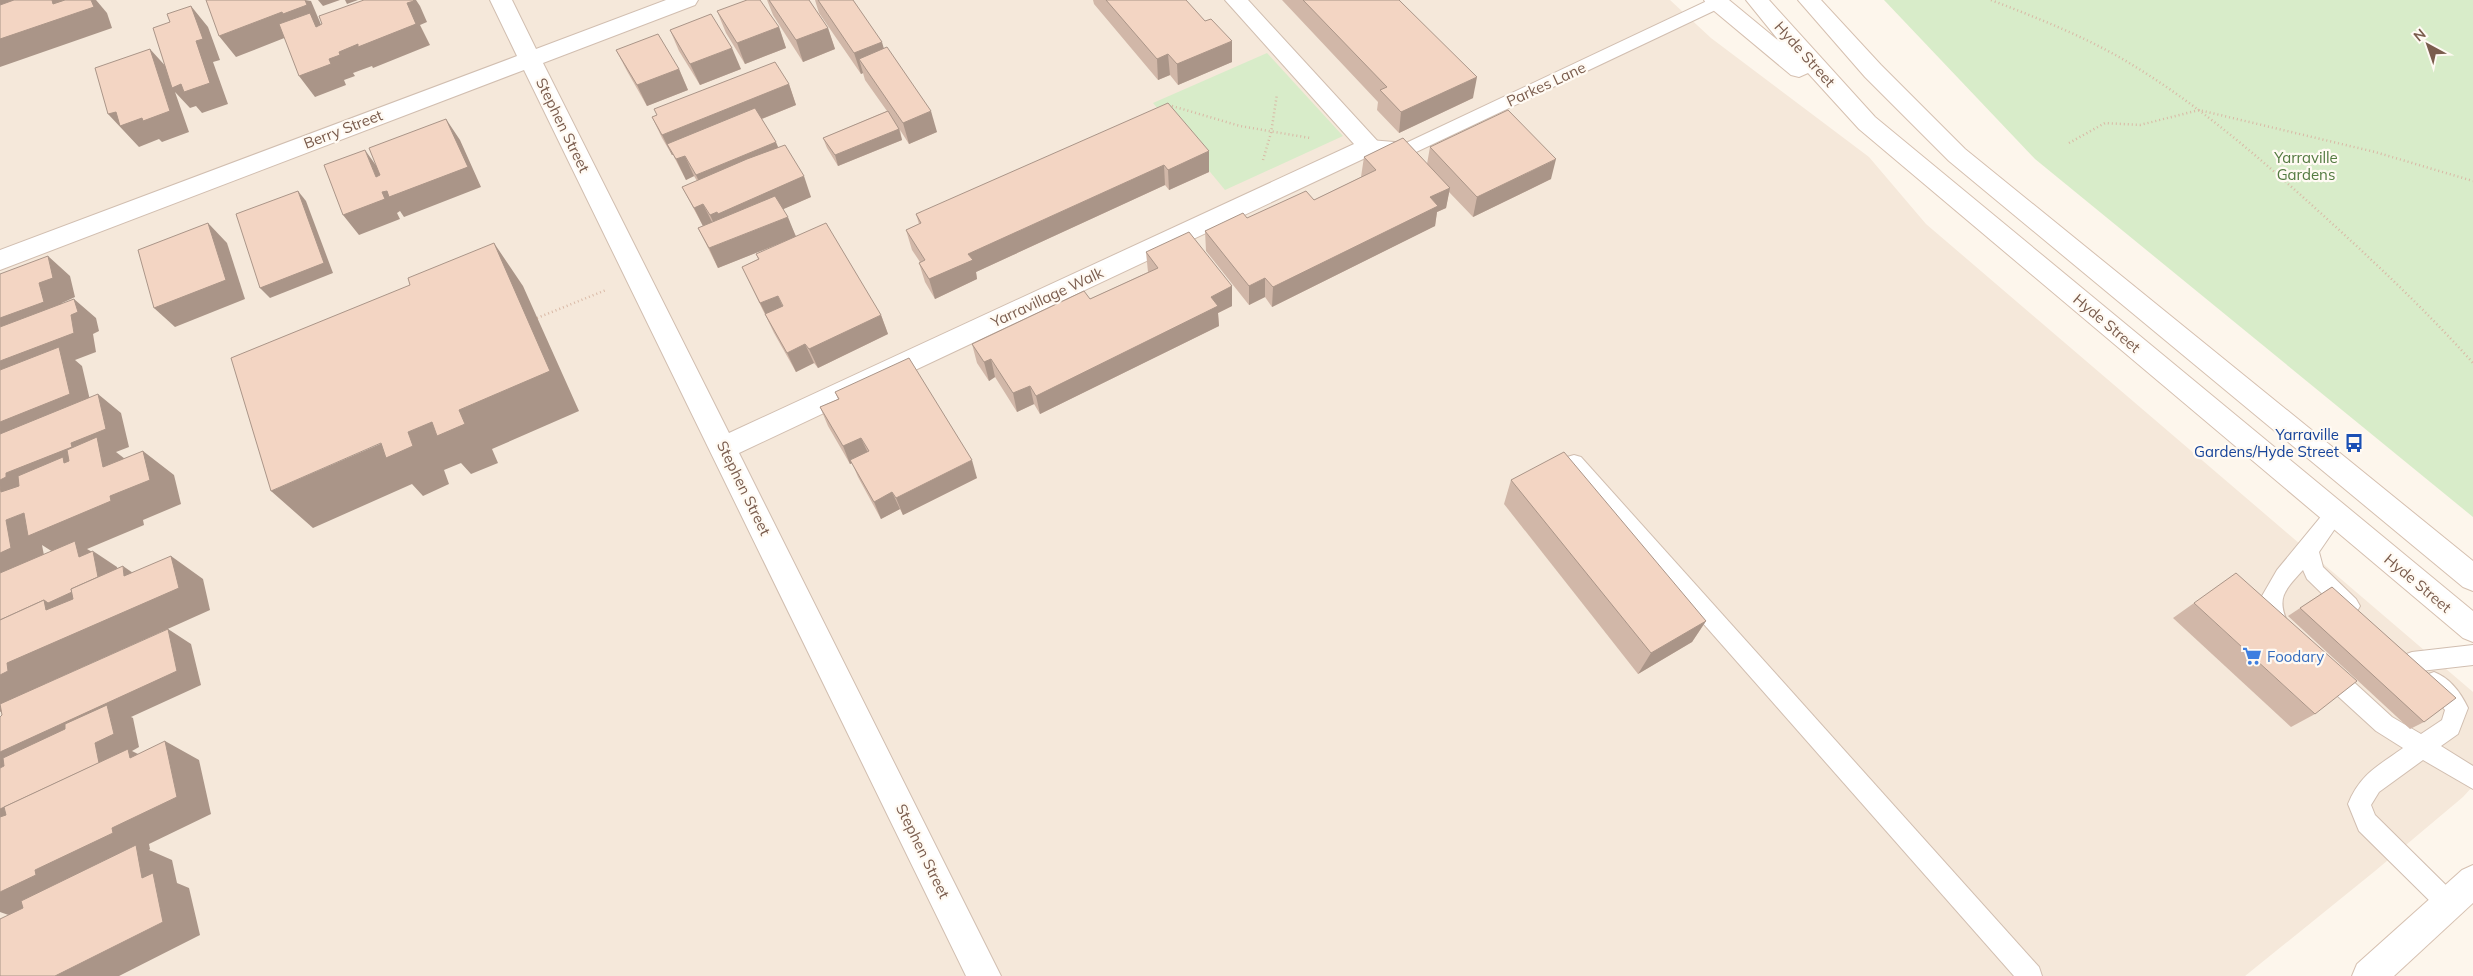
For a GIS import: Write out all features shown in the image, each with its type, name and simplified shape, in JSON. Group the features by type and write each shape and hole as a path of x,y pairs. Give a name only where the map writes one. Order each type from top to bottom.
{"street":[{"name":"Stephen Street","path":"501,0 984,976"},
{"name":"Berry Street","path":"0,260 687,0"},
{"path":"1236,0 1370,146"},
{"name":"Hyde Street","path":"1758,0 1798,48 1867,123 2473,629"},
{"path":"1809,0 1873,71 1957,155 2473,578"},
{"path":"1716,1 1867,123"},
{"name":"Yarravillage Walk","path":"724,448 1370,146"},
{"path":"2369,976 2473,881"}],"lane":[{"name":"Parkes Lane","path":"1370,146 1408,149 1716,1"},
{"path":"1574,463 2030,976"},
{"path":"2291,639 2277,626 2269,612 2270,596 2335,514"},
{"path":"2308,550 2314,572 2368,623"},
{"path":"2449,904 2367,824 2359,804 2371,784 2450,727 2458,708 2450,696 2404,655 2473,655"},
{"path":"2313,659 2384,724 2473,778"}],"path":[{"path":"1990,0 2085,38 2132,65 2199,110 2266,164 2418,302 2473,363"},
{"path":"1250,202 1271,133 1278,92 1280,47"},
{"path":"1172,106 1220,122 1271,133 1370,146"},
{"path":"2069,144 2105,123 2140,125 2199,110 2375,152 2473,181"},
{"path":"537,318 638,276"}],"shaded area":[{"path":"0,0 1670,0 1711,38 1869,157 1926,224 2473,692 2473,786 2463,797 2375,871 2245,976 0,976"}],"green space":[{"name":"Yarraville Gardens","path":"1884,0 2473,0 2473,517 2035,159"},
{"path":"1267,53 1343,136 1225,190 1153,103"}],"building":[{"path":"14,0 52,0 53,4 65,0 91,0 94,7 0,39 0,5"},
{"path":"206,0 305,0 307,5 283,14 282,12 219,36"},
{"path":"364,0 413,0 407,3 416,24 358,47 358,44 339,52 340,55 329,59 331,64 299,76 279,24 310,13 316,27 322,24 319,16"},
{"path":"747,0 760,0 779,27 737,43 717,11"},
{"path":"769,0 809,0 828,28 796,40"},
{"path":"818,0 853,0 882,42 854,53"},
{"path":"1106,0 1186,0 1205,21 1211,19 1232,41 1177,64 1168,54 1157,59"},
{"path":"1303,0 1399,0 1477,77 1401,112 1380,90 1387,87"},
{"path":"191,6 203,39 196,41 210,83 184,92 181,84 172,88 153,28 170,22 167,14"},
{"path":"711,14 732,48 690,64 670,30"},
{"path":"658,34 679,69 637,85 616,50"},
{"path":"887,47 931,111 903,123 859,59"},
{"path":"150,49 170,111 143,121 142,118 120,126 116,112 108,114 95,68"},
{"path":"775,62 789,84 662,135 652,117 657,115 654,109"},
{"path":"1168,103 1209,151 1168,170 1164,165 968,254 973,260 929,279 919,263 925,260 906,230 921,223 916,214"},
{"path":"755,108 776,142 696,175 685,156 676,159 667,144"},
{"path":"1508,110 1556,159 1477,197 1430,147"},
{"path":"888,111 899,129 835,155 823,138"},
{"path":"446,119 468,167 389,197 387,191 382,192 385,199 343,215 324,165 365,150 376,177 380,175 369,148"},
{"path":"1403,138 1450,188 1430,197 1438,206 1273,287 1265,278 1249,286 1205,231 1243,213 1247,218 1306,191 1314,200 1376,170 1364,157"},
{"path":"785,145 804,176 718,214 717,212 710,215 703,204 694,208 682,187 747,159"},
{"path":"298,191 324,263 260,288 236,214"},
{"path":"775,196 788,217 709,248 698,228"},
{"path":"208,223 226,280 154,308 138,250"},
{"path":"826,223 881,315 809,349 805,344 787,353 765,314 783,306 778,296 760,303 742,267 759,259 756,254"},
{"path":"1189,232 1232,286 1211,297 1218,306 1036,396 1030,386 1013,393 991,359 984,362 972,344 1084,291 1090,299 1158,268 1146,252"},
{"path":"494,243 550,371 459,410 465,424 437,436 432,422 408,432 413,446 386,458 381,443 271,491 231,358 410,285 408,278"},
{"path":"48,256 53,278 39,283 44,302 0,318 0,274"},
{"path":"74,299 78,312 71,315 74,333 0,361 0,327"},
{"path":"59,347 70,394 0,422 0,370"},
{"path":"909,358 972,460 896,498 892,492 874,502 850,460 869,451 861,438 843,446 820,407 839,399 835,392"},
{"path":"98,394 106,429 71,443 72,447 6,473 6,477 0,480 0,434"},
{"path":"97,437 103,467 143,451 150,480 110,496 111,501 28,536 24,513 6,520 11,548 0,553 0,486 1,492 19,486 18,476 63,457 64,463 69,461 67,450"},
{"path":"1564,452 1706,621 1651,653 1511,480"},
{"path":"75,541 79,557 93,551 98,577 71,589 72,592 48,603 44,600 0,620 0,573"},
{"path":"171,556 179,588 7,663 8,671 0,675 0,620 44,600 46,610 73,599 71,589 123,566 124,576"},
{"path":"2236,573 2357,681 2315,714 2194,603"},
{"path":"2332,587 2456,698 2424,722 2300,608"},
{"path":"168,629 177,671 0,752 0,717 2,715 0,704"},
{"path":"107,705 114,734 95,743 99,763 0,809 0,768 4,766 3,758 65,729 65,724"},
{"path":"165,741 177,797 112,828 113,833 35,870 36,875 0,892 0,817 6,815 4,807 128,749 130,758"},
{"path":"136,845 142,878 153,873 163,922 55,976 0,976 0,919 23,908 21,901"}],"place":[{"name":"Yarraville Gardens/Hyde Street","path":"2354,443"},
{"name":"Foodary","path":"2252,656"}]}
